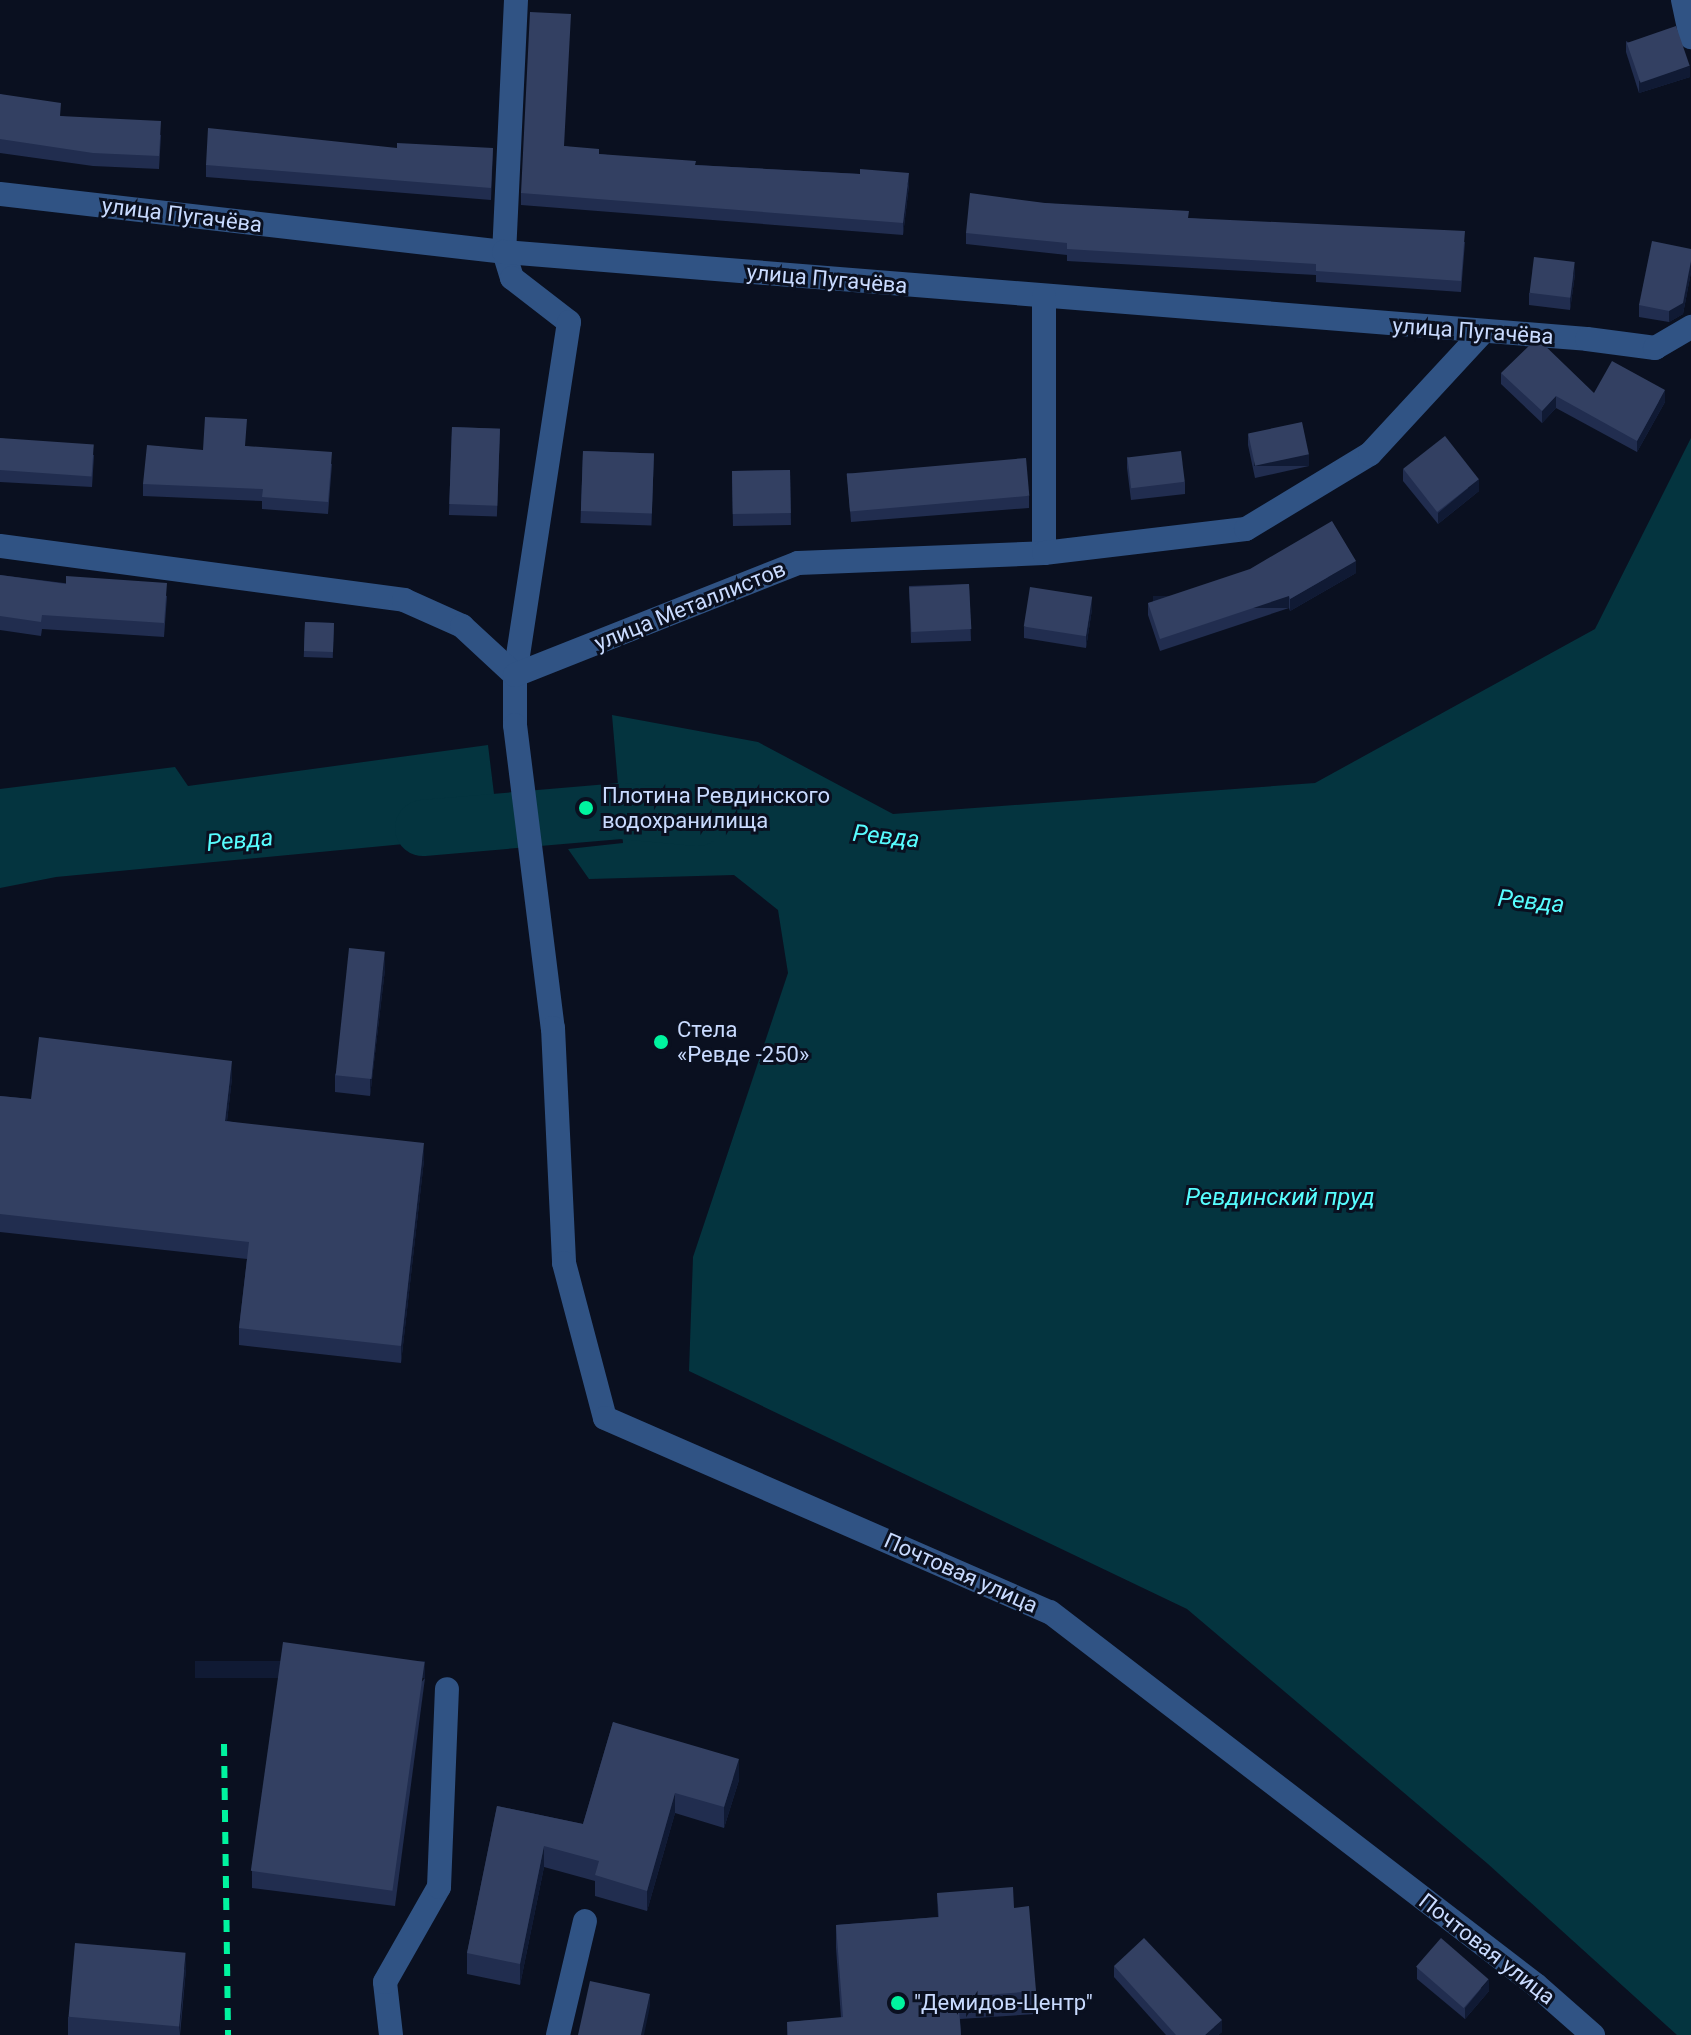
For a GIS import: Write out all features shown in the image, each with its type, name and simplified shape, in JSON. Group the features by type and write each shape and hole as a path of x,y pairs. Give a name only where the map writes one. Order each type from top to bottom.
{"street":[{"path":"515,675 569,322 512,278 504,252 516,0"},
{"path":"1683,0 1691,37"},
{"name":"улица Пугачёва","path":"0,194 504,252 1655,348 1691,327"},
{"path":"1044,296 1044,553"},
{"name":"улица Металлистов","path":"515,675 798,563 1044,553 1246,529 1370,454 1482,333"},
{"path":"0,546 404,600 462,626 515,675"},
{"name":"Почтовая улица","path":"515,675 515,725 553,1028 564,1263 605,1418 1050,1612 1536,1985 1593,2035"},
{"path":"391,2035 385,1982 439,1887 447,1689"},
{"path":"558,2035 585,1921"}],"water":[{"name":"Ревдинский пруд","path":"1691,438 1691,2035 1677,2035 1488,1864 1187,1609 689,1371 693,1257 788,973 778,910 734,875 589,879 568,849 623,843 612,715 758,742 893,814 1315,783 1595,629"},
{"path":"488,745 499,835 56,877 0,888 0,789 175,767 188,786"}],"building":[{"path":"530,12 571,14 564,146 599,149 599,154 696,161 695,165 860,174 860,169 909,173 903,223 521,193"},
{"path":"1676,26 1690,66 1641,83 1627,43"},
{"path":"0,94 61,103 60,116 161,121 159,156 93,153 0,139"},
{"path":"208,128 397,148 397,143 493,148 491,188 206,165"},
{"path":"970,193 1045,203 1189,211 1188,218 1465,231 1461,281 1316,271 1316,264 1067,249 1067,243 966,233"},
{"path":"1652,241 1691,249 1683,303 1669,311 1639,305"},
{"path":"1534,257 1575,262 1570,298 1530,293"},
{"path":"1537,338 1594,393 1612,361 1665,390 1637,441 1556,396 1542,411 1501,373"},
{"path":"205,417 247,419 245,446 332,452 328,502 262,497 263,489 143,484 147,445 203,450"},
{"path":"1302,422 1309,454 1255,466 1248,433"},
{"path":"452,427 500,429 497,506 449,504"},
{"path":"1445,436 1479,479 1437,512 1403,469"},
{"path":"0,438 94,445 92,476 0,470"},
{"path":"583,451 654,453 652,513 581,511"},
{"path":"1181,451 1185,482 1131,488 1127,458"},
{"path":"1026,458 1029,496 850,512 847,474"},
{"path":"790,470 791,513 733,514 732,471"},
{"path":"1332,521 1356,561 1290,599 1289,596 1160,639 1148,603 1250,569"},
{"path":"0,575 66,584 66,576 167,583 164,623 42,615 41,622 0,616"},
{"path":"969,584 971,629 911,632 909,587"},
{"path":"1030,587 1092,597 1086,636 1024,627"},
{"path":"305,622 334,623 333,652 304,651"},
{"path":"349,948 385,952 371,1079 336,1075"},
{"path":"39,1037 232,1061 225,1121 424,1143 401,1346 239,1328 249,1242 0,1214 0,1096 31,1099"},
{"path":"283,1642 425,1662 392,1891 251,1871"},
{"path":"613,1722 739,1759 724,1807 675,1793 647,1891 595,1875 599,1861 544,1846 520,1964 467,1953 497,1806 583,1824"},
{"path":"1013,1887 1014,1908 1029,1906 1036,1991 958,1997 961,2035 788,2035 787,2022 843,2017 836,1925 939,1917 937,1893"},
{"path":"1144,1938 1222,2020 1205,2035 1176,2035 1114,1966"},
{"path":"1441,1938 1489,1979 1464,2008 1416,1967"},
{"path":"75,1943 186,1953 179,2026 69,2017"},
{"path":"590,1981 650,1994 641,2035 578,2035"}],"waterway":[{"name":"Ревда","path":"423,828 622,811 698,818"}],"railway":[{"path":"224,1744 228,2035"}],"place":[{"name":"Плотина Ревдинского водохранилища","path":"586,808"},
{"name":"Стела «Ревде -250»","path":"661,1042"},
{"name":"\"Демидов-Центр\"","path":"898,2003"}]}
